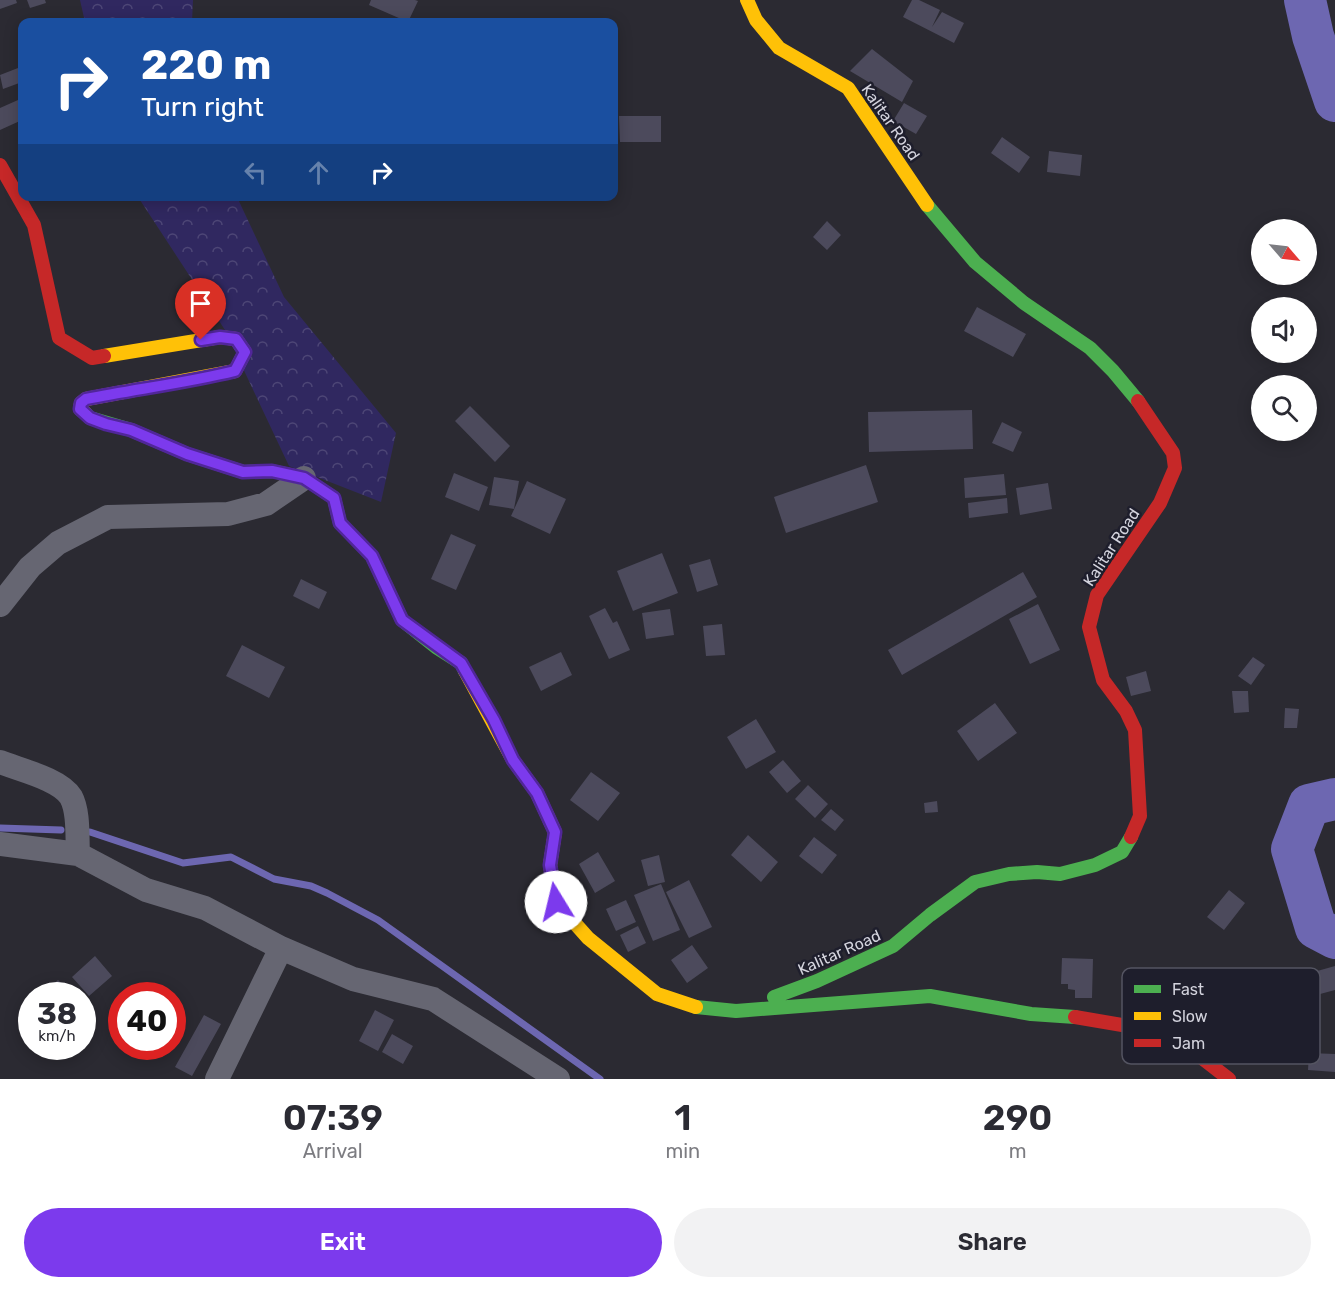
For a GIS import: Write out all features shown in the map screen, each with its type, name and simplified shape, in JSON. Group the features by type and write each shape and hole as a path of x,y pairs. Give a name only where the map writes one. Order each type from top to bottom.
{"street":[{"name":"Kalitar Road","path":"736,1011 817,981 893,946 975,882 1009,874 1038,872 1060,874 1095,865 1122,852 1140,816 1137,749 1134,730 1126,711 1103,680 1089,627 1097,595 1160,503 1175,468 1173,453 1146,412 1113,371 1090,348 1024,303 975,262 924,202 848,88 779,48 756,20 747,0"},
{"path":"0,165 18,197"},
{"path":"20,201 34,225 60,338 92,358 220,337 236,339 245,352 235,371 203,379 86,399 81,403 80,409 90,418 131,430 187,454 243,472 272,471 304,478 334,498 340,523 372,556 402,620 461,663 494,720 513,760 537,793 555,832 550,865 556,902 588,938 627,972 657,994 692,1007 736,1011 930,996 1031,1014 1082,1017 1122,1025"},
{"path":"0,605 30,567 58,543 108,517 228,514 266,504 304,478"},
{"path":"0,762 61,786 72,798 78,854"},
{"path":"0,844 78,854 146,890 205,908 280,948 353,979 432,999 558,1079"},
{"path":"217,1079 280,948"},
{"path":"1210,1064 1229,1079"}],"green space":[{"path":"80,0 193,0 192,18 84,18"},
{"path":"141,201 239,201 284,297 396,433 381,502 289,466 225,330"}],"building":[{"path":"0,0 16,0 17,3 0,9"},
{"path":"27,0 45,0 46,3 30,8"},
{"path":"371,0 418,1 410,18 399,18 369,5"},
{"path":"912,0 919,0 940,10 932,27 942,12 964,23 954,43 903,17"},
{"path":"872,49 913,81 902,102 850,71"},
{"path":"18,68 18,83 3,89 0,75"},
{"path":"18,100 18,122 0,130 0,108"},
{"path":"904,103 927,116 916,134 893,121"},
{"path":"619,116 661,116 661,142 620,142"},
{"path":"1002,137 1030,157 1019,173 991,153"},
{"path":"1049,151 1082,155 1080,176 1047,172"},
{"path":"827,221 841,235 827,250 813,237"},
{"path":"977,307 1026,334 1013,357 964,331"},
{"path":"470,406 510,446 495,462 455,421"},
{"path":"972,410 973,449 869,452 868,412"},
{"path":"1002,422 1022,432 1013,452 992,443"},
{"path":"866,465 878,502 786,533 774,497"},
{"path":"454,473 488,487 479,511 445,497"},
{"path":"1004,474 1006,495 965,498 964,478"},
{"path":"494,477 519,481 514,509 489,505"},
{"path":"527,481 566,499 550,534 511,516"},
{"path":"1048,483 1052,509 1020,515 1016,488"},
{"path":"1007,498 1008,513 969,518 968,503"},
{"path":"451,534 476,545 456,590 431,579"},
{"path":"662,553 678,593 633,611 617,571"},
{"path":"710,559 718,585 697,592 689,565"},
{"path":"1023,572 1037,597 902,675 888,650"},
{"path":"301,579 327,592 319,609 293,596"},
{"path":"1038,604 1060,650 1030,664 1009,619"},
{"path":"605,608 613,623 617,621 630,650 609,659 589,616"},
{"path":"670,609 674,635 646,639 642,613"},
{"path":"722,624 725,655 706,656 703,626"},
{"path":"242,645 285,667 269,698 226,676"},
{"path":"561,652 572,675 541,691 529,667"},
{"path":"1253,657 1265,665 1251,685 1238,676"},
{"path":"1146,671 1151,691 1131,696 1126,677"},
{"path":"1232,691 1248,691 1249,712 1234,713"},
{"path":"995,703 1017,733 978,761 957,731"},
{"path":"1285,708 1299,709 1297,728 1284,728"},
{"path":"756,719 776,752 746,769 727,737"},
{"path":"783,760 801,781 787,793 769,772"},
{"path":"591,772 620,793 598,821 570,800"},
{"path":"808,785 828,804 815,818 795,799"},
{"path":"937,801 938,812 925,813 924,803"},
{"path":"831,809 844,820 835,831 821,820"},
{"path":"748,835 778,862 761,882 731,855"},
{"path":"814,837 837,855 822,874 799,856"},
{"path":"598,852 615,881 595,893 579,864"},
{"path":"659,855 665,882 648,886 641,860"},
{"path":"689,880 712,927 689,938 666,892"},
{"path":"661,884 680,930 653,941 634,895"},
{"path":"1229,890 1245,903 1224,930 1207,917"},
{"path":"626,900 636,922 616,931 606,909"},
{"path":"638,926 646,943 628,952 620,935"},
{"path":"692,945 708,968 687,983 671,960"},
{"path":"95,956 112,976 96,990 96,982 76,982 72,977"},
{"path":"1062,958 1093,959 1092,998 1075,998 1075,990 1068,989 1068,984 1061,984"},
{"path":"1335,966 1335,990 1320,994 1320,970"},
{"path":"375,1010 394,1020 378,1051 359,1041"},
{"path":"204,1015 221,1024 192,1076 175,1067 179,1060 186,1060 186,1047"},
{"path":"392,1034 413,1046 403,1064 382,1052"},
{"path":"1320,1053 1335,1054 1335,1072 1308,1070 1308,1064 1320,1064"}],"waterway":[{"path":"1305,0 1313,36 1335,101"},
{"path":"1335,799 1309,805 1292,849 1316,928 1335,938"},
{"path":"0,828 61,830"},
{"path":"90,832 183,863 231,857 274,879 311,886 327,893 378,920 600,1079"}],"traffic: fast":[{"path":"927,205 975,262 1024,303 1090,348 1138,401"},
{"path":"85,413 90,418 131,430 187,454 243,472 272,471 304,478 334,498 340,523 372,556 402,620 461,663 465,671"},
{"path":"774,997 817,981 893,946 975,882 1009,874 1037,872 1060,874 1095,865 1122,852 1131,837"},
{"path":"696,1007 736,1011 930,996 1031,1014 1075,1017"}],"traffic: slow":[{"path":"747,0 756,20 779,48 848,88 927,205"},
{"path":"85,413 80,409 81,403 86,399 235,371 245,352 236,339 220,337 104,356"},
{"path":"465,671 513,760 537,793 555,832 550,865 556,902 588,938 657,994 696,1007"}],"traffic: jam":[{"path":"0,165 18,197"},
{"path":"20,201 34,225 59,338 92,358 104,356"},
{"path":"1131,837 1140,816 1135,730 1126,711 1103,680 1089,627 1097,595 1160,503 1175,468 1173,453 1138,401"},
{"path":"1075,1017 1122,1025"},
{"path":"1210,1064 1229,1079"}],"route":[{"path":"201,340 220,337 236,339 245,352 235,371 203,379 86,399 81,403 80,409 90,418 131,430 187,454 243,472 272,471 304,478 334,498 340,523 372,556 402,620 461,663 494,720 513,760 537,793 555,832 550,865 556,902"}]}
